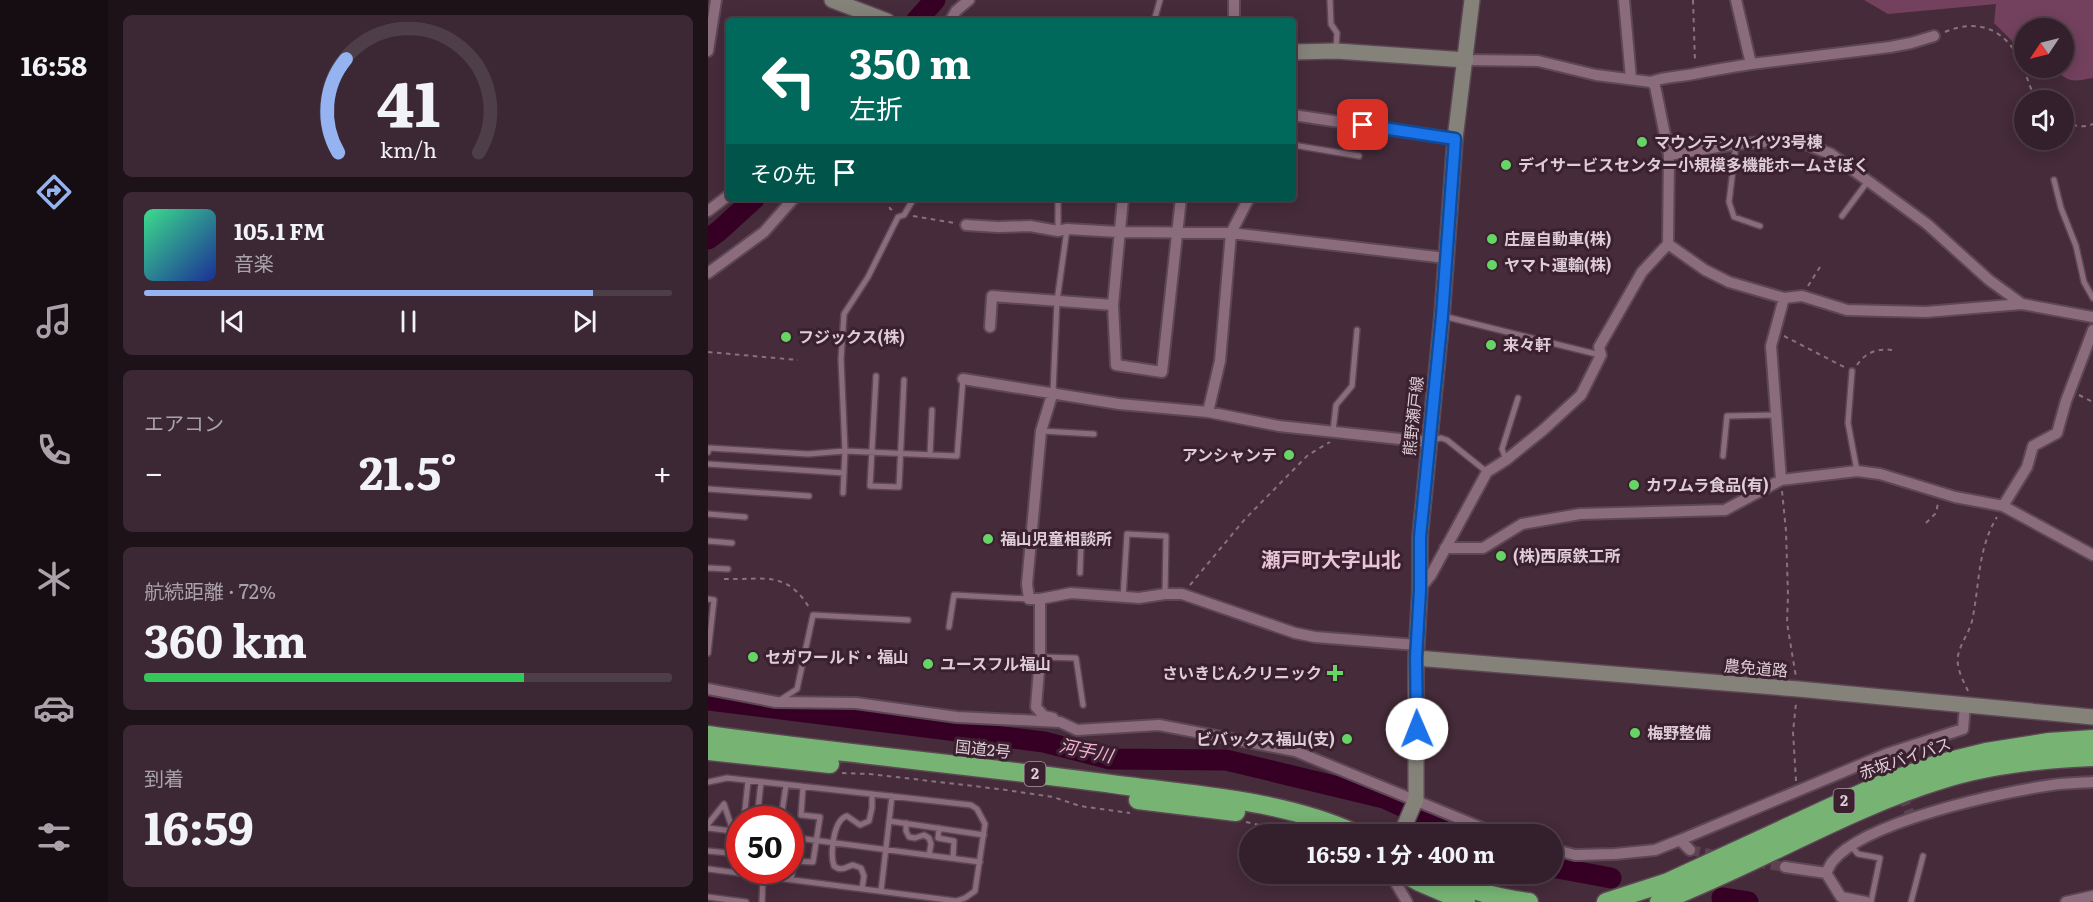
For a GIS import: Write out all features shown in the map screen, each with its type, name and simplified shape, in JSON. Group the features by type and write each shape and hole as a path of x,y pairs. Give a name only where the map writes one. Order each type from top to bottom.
{"highway":[{"name":"国道2号","path":"708,735 1206,795 1269,806 1328,824"},
{"name":"赤坂バイパス","path":"1606,902 1668,882 1884,783 1937,764 1986,752 2049,742 2093,739"},
{"name":"国道2号","path":"708,751 1007,782 1237,812 1288,824"},
{"name":"赤坂バイパス","path":"1659,902 1844,818 1944,779 2011,764 2051,758 2093,757"},
{"path":"1424,884 1466,902"},
{"path":"1456,884 1498,898 1529,902"}],"street":[{"path":"708,51 716,0"},
{"path":"832,0 876,18"},
{"path":"952,18 969,0"},
{"path":"1234,0 1234,18"},
{"name":"熊野瀬戸線","path":"1406,824 1416,799 1420,537 1442,316 1455,139 1472,0"},
{"path":"1624,0 1631,79"},
{"path":"1736,0 1751,64"},
{"path":"1296,52 1336,51 1466,60 1538,61 1596,75 1652,82 1664,77 1695,74 1704,70 1890,47 1934,36"},
{"path":"1420,590 1431,575 1487,472 1506,460 1581,395 1601,356 1599,347 1642,272 1668,244 1669,155 1655,86 1652,82"},
{"path":"1296,115 1455,139"},
{"path":"1669,155 1736,144 1795,140 1832,154 1927,224 1989,280 2022,304"},
{"path":"708,211 726,197"},
{"path":"708,273 764,232 791,201"},
{"path":"1124,201 1113,305 1116,366 1162,372 1181,201"},
{"path":"1208,412 1220,361 1231,233 1247,201"},
{"path":"966,225 1030,226 1119,232 1231,233 1446,258"},
{"path":"1668,244 1705,270 1729,282 1784,298 1802,296 1847,310 1926,312 2022,304 2093,317"},
{"path":"990,327 992,296 1113,305"},
{"path":"1781,480 1771,346 1784,298"},
{"path":"2004,506 2027,467 2033,446 2057,433 2070,390 2093,330"},
{"path":"963,379 1119,404 1208,412 1279,426 1428,442"},
{"path":"1053,392 1041,431 1027,584 1035,599 1040,657 1036,707 1044,716 1068,723 1077,729"},
{"path":"1445,548 1483,548 1522,524 1581,514 1725,510 1781,480 1857,471 1880,474 1955,497 2004,506 2093,555"},
{"path":"1035,599 1071,593 1123,598 1182,594 1315,638 1417,651"},
{"name":"農免道路","path":"1417,651 2093,717"},
{"path":"708,689 776,702 856,703 957,717 1060,722 1077,729 1159,725 1294,751 1474,824"},
{"path":"1563,852 1575,855 1655,850 1886,753 1963,729 1970,705"},
{"path":"1826,873 1833,861 1851,846 1881,830 1912,819 2001,793 2055,784 2093,782"},
{"path":"1680,840 1690,850"},
{"path":"1785,867 1826,873 1841,897 1866,902"},
{"path":"1396,884 1407,902"},
{"path":"2066,902 2088,898"}],"lane":[{"path":"1155,18 1160,0"},
{"path":"1330,0 1331,24 1337,33 1336,51"},
{"path":"1736,144 1729,202 1734,217 1760,226"},
{"path":"1296,146 1359,156"},
{"path":"2054,180 2061,208 2076,246 2084,282 2093,298"},
{"path":"1842,216 1868,181"},
{"path":"843,493 845,451 841,358 844,314 868,277 898,217 904,215 912,201"},
{"path":"1053,392 1063,230 1058,201"},
{"path":"1442,316 1601,356"},
{"path":"1333,431 1336,405 1352,386 1357,330"},
{"path":"1852,371 1848,423 1857,471"},
{"path":"876,376 870,486 899,487 904,380"},
{"path":"708,452 709,448 808,454 872,451 957,456 963,379"},
{"path":"1506,460 1502,449 1518,398"},
{"path":"930,455 932,410"},
{"path":"1723,456 1726,416 1776,415"},
{"path":"1041,431 1094,434"},
{"path":"1428,442 1441,438 1447,440 1487,472"},
{"path":"708,464 843,473"},
{"path":"708,489 808,496"},
{"path":"708,514 745,517"},
{"path":"1123,598 1127,534 1166,536 1165,594"},
{"path":"1031,541 1081,546 1080,573"},
{"path":"708,542 732,543"},
{"path":"708,568 728,569"},
{"path":"949,627 954,595 1035,599"},
{"path":"708,599 714,600 708,653"},
{"path":"776,702 797,689 813,615 908,620"},
{"path":"1040,657 1076,658 1083,705"},
{"path":"708,782 727,778 971,805 977,809 986,824 975,891 956,901 804,882"},
{"path":"745,806 748,781"},
{"path":"758,806 761,782"},
{"path":"784,806 786,785"},
{"path":"803,787 801,815 820,817 813,862 804,862"},
{"path":"862,889 864,876 861,868 854,865 844,870 834,866 832,856 836,827 842,818 847,816 860,825 869,821 872,794"},
{"path":"881,891 892,796"},
{"path":"726,809 724,804 708,826 726,830"},
{"path":"890,821 984,835"},
{"path":"906,823 909,837 924,835 929,838 931,844 929,855"},
{"path":"939,828 938,838 954,842 953,858"},
{"path":"804,839 980,862"},
{"path":"1851,846 1858,854 1880,858 1871,902"},
{"path":"708,851 726,853"},
{"path":"1911,902 1923,856"},
{"path":"708,869 726,871"},
{"path":"762,902 763,884"},
{"path":"708,897 746,902"}],"path":[{"path":"1693,0 1695,74"},
{"path":"1934,36 1958,26 1975,24 1994,31 2010,44 2019,59 2031,90"},
{"path":"2074,126 2093,124"},
{"path":"889,201 890,209 904,215 966,225"},
{"path":"1802,296 1820,267"},
{"path":"1775,331 1852,371 1864,356 1883,349 1892,350"},
{"path":"708,352 798,360"},
{"path":"2070,390 2093,402"},
{"path":"1182,594 1245,519 1308,455 1346,432"},
{"path":"1781,480 1786,531 1787,623 1798,689 1793,732 1797,790"},
{"path":"1926,523 1936,513 1941,492"},
{"path":"1970,705 1959,672 1958,656 1971,624 1978,590 1979,562 1985,543 2004,506"},
{"path":"724,579 780,580 791,585 802,595 813,615"},
{"path":"838,772 999,789 1053,797 1080,806 1137,813"},
{"path":"1237,820 1254,824"}],"shaded area":[{"path":"1864,0 2093,0 2093,78 2072,80 2066,78 2074,78 2074,18 2014,18 2014,43 1994,23 1996,4 1888,14"}],"waterway":[{"path":"919,18 935,0"},
{"path":"708,239 752,201"},
{"name":"河手川","path":"708,700 1044,742 1110,759 1226,760 1384,798 1437,824"},
{"name":"河手川","path":"1563,869 1611,878"},
{"name":"河手川","path":"1722,898 1748,902"}],"tunnel":[{"path":"1886,754 1912,819"},
{"path":"1690,850 1720,856"},
{"path":"1756,862 1785,867"}],"place":[{"name":"マウンテンハイツ3号棟","path":"1642,142"},
{"name":"デイサービスセンター小規模多機能ホームさぼく","path":"1506,165"},
{"name":"庄屋自動車(株)","path":"1492,239"},
{"name":"ヤマト運輸(株)","path":"1492,265"},
{"name":"フジックス(株)","path":"786,337"},
{"name":"来々軒","path":"1491,345"},
{"name":"アンシャンテ","path":"1289,455"},
{"name":"カワムラ食品(有)","path":"1634,485"},
{"name":"福山児童相談所","path":"988,539"},
{"name":"(株)西原鉄工所","path":"1501,556"},
{"name":"セガワールド・福山","path":"753,657"},
{"name":"ユースフル福山","path":"928,664"},
{"name":"さいきじんクリニック","path":"1335,673"},
{"name":"梅野整備","path":"1635,733"},
{"name":"ビバックス福山(支)","path":"1347,739"}],"district":[{"name":"瀬戸町大字山北","path":"1331,560"}],"route":[{"path":"1363,125 1455,139 1442,316 1420,537 1416,658 1417,729"}]}
